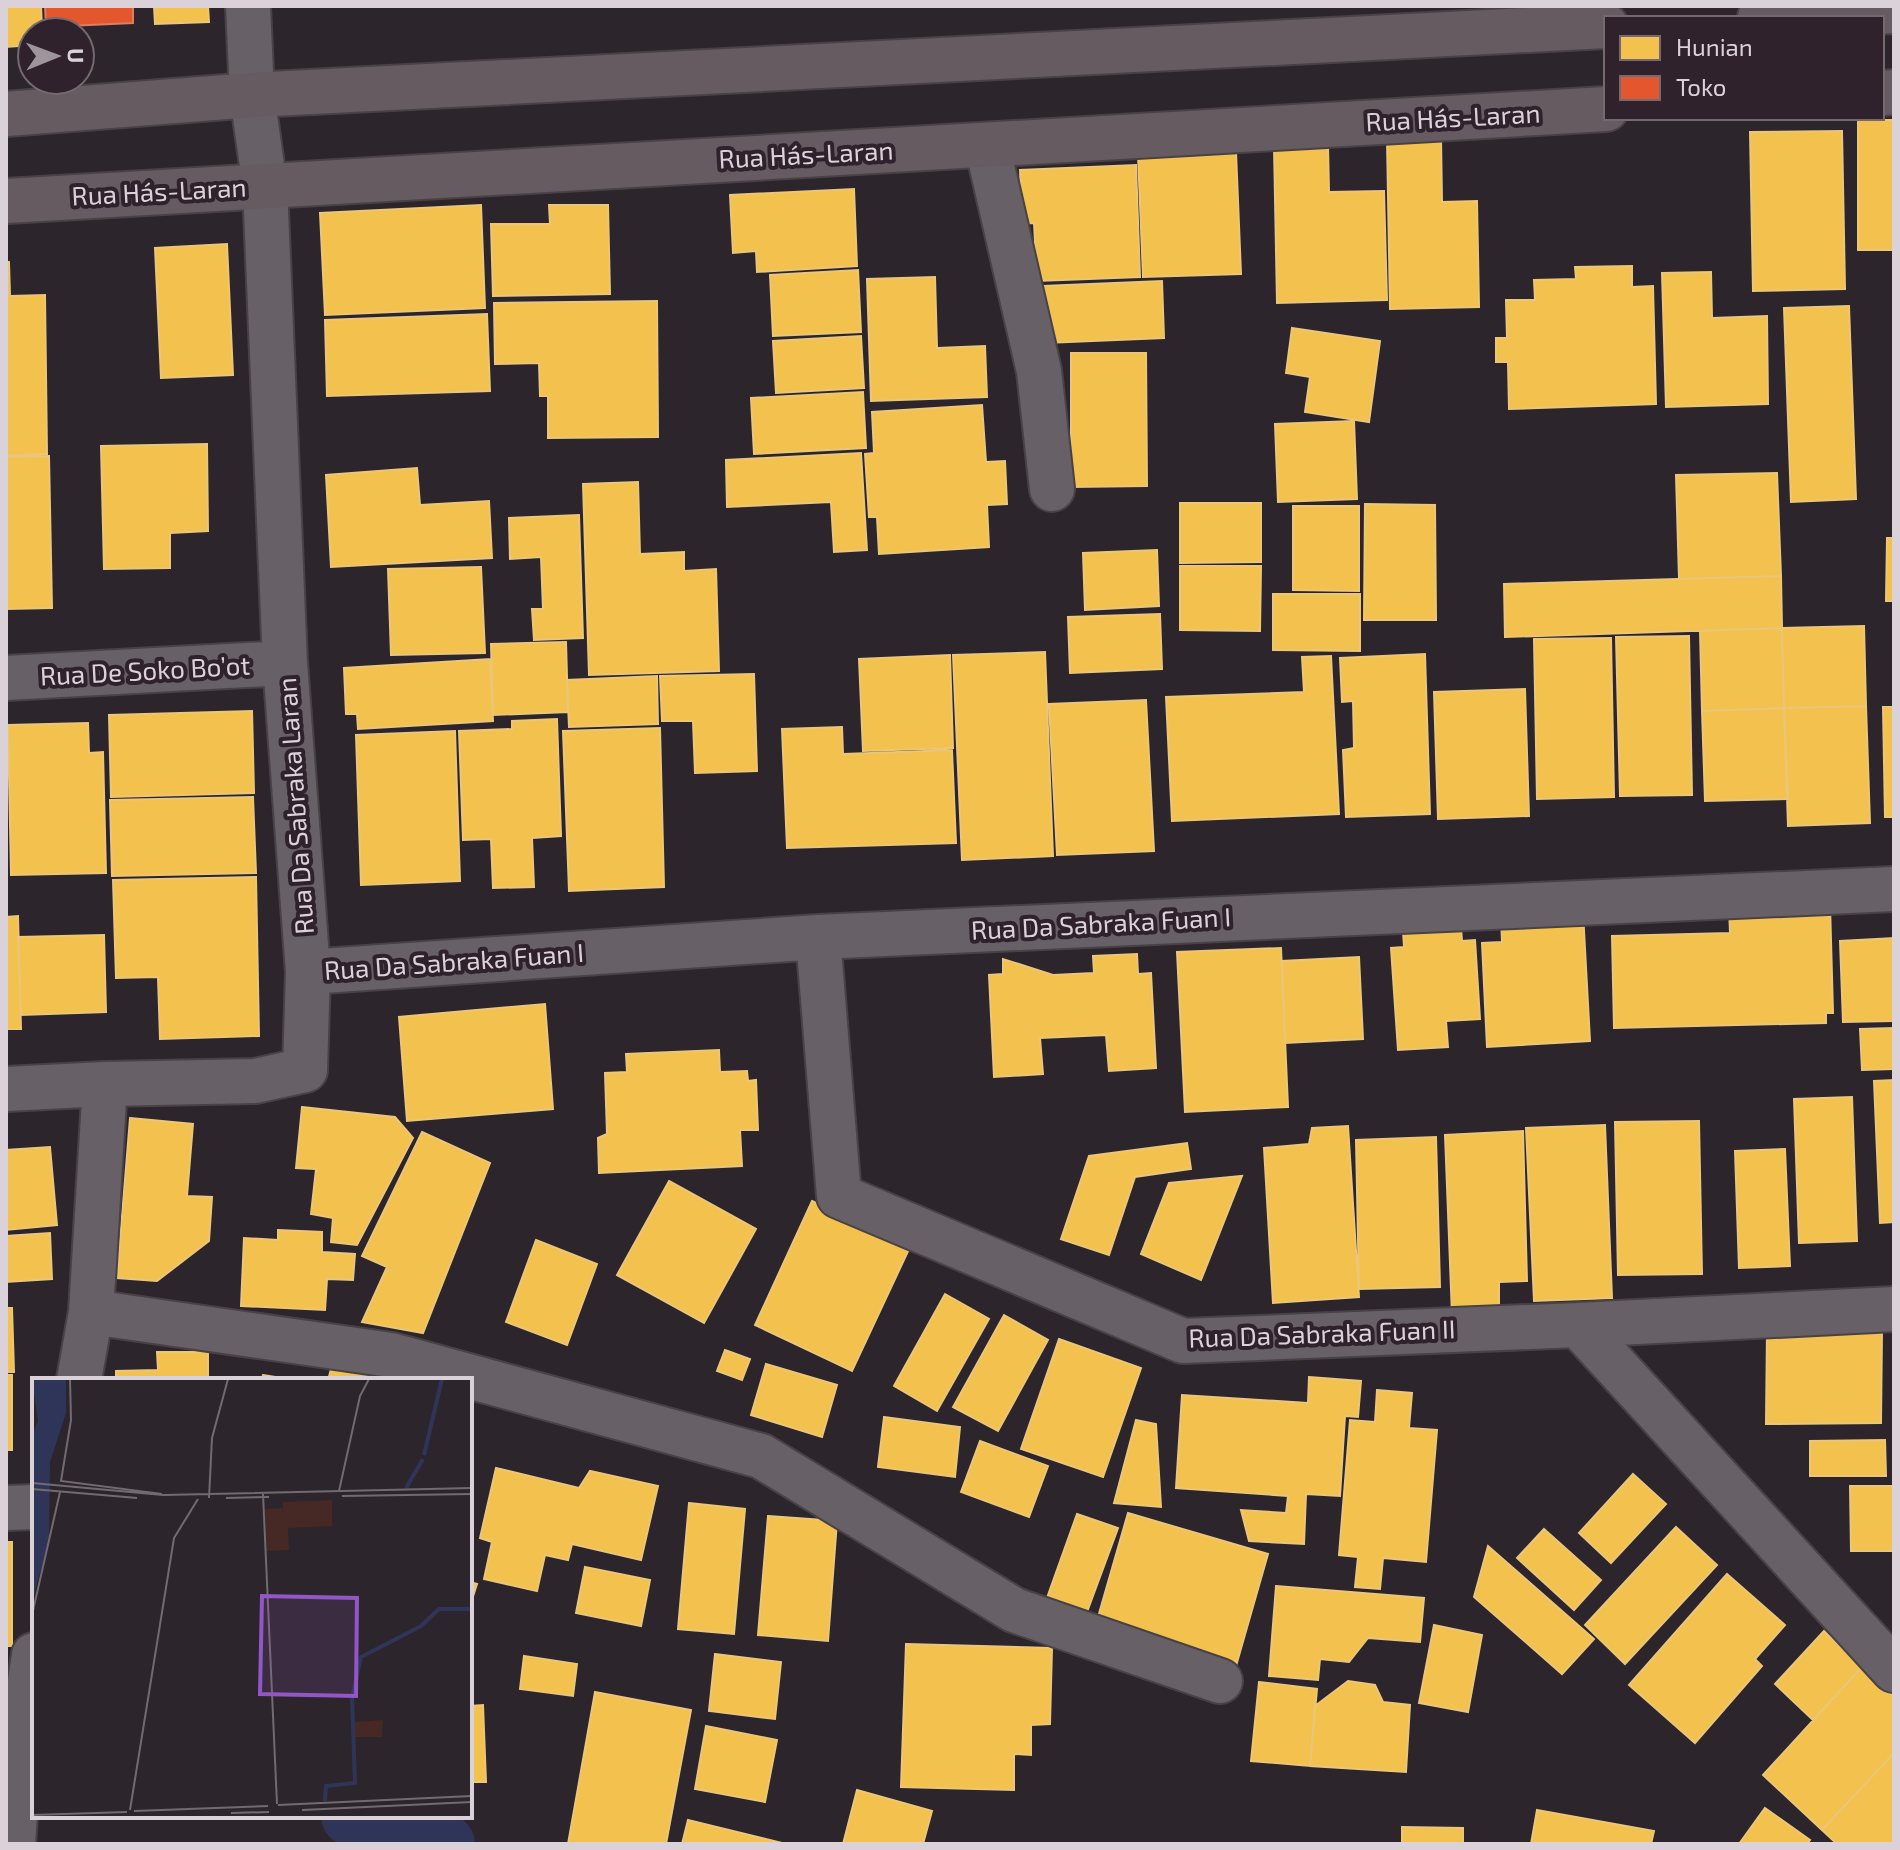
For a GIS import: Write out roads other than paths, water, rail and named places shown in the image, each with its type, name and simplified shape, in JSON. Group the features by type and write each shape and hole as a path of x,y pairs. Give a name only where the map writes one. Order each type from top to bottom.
{"main road":[{"path":"1798,16 1894,11"},
{"path":"6,114 252,95 1604,26"},
{"name":"Rua Hás-Laran","path":"6,201 1604,109"}],"street":[{"name":"Rua Da Sabraka Laran","path":"105,1084 255,1081 305,1070 308,972 285,663 265,187 252,95 248,6"},
{"path":"987,145 1039,371 1052,489"},
{"name":"Rua De Soko Bo’ot","path":"6,678 285,663"},
{"name":"Rua Da Sabraka Fuan I","path":"308,972 818,937 1894,889"},
{"name":"Rua Da Sabraka Fuan II","path":"818,937 839,1196 1183,1341 1578,1325"},
{"path":"6,1089 105,1084 91,1312 79,1378"},
{"path":"1578,1325 1894,1309"},
{"path":"91,1312 391,1355 761,1456 1014,1610 1220,1681"},
{"path":"1578,1325 1894,1670"},
{"path":"6,1508 32,1507"},
{"path":"14,1831 19,1754 32,1668"}],"waterway":[{"path":"358,1818 445,1844"}]}
